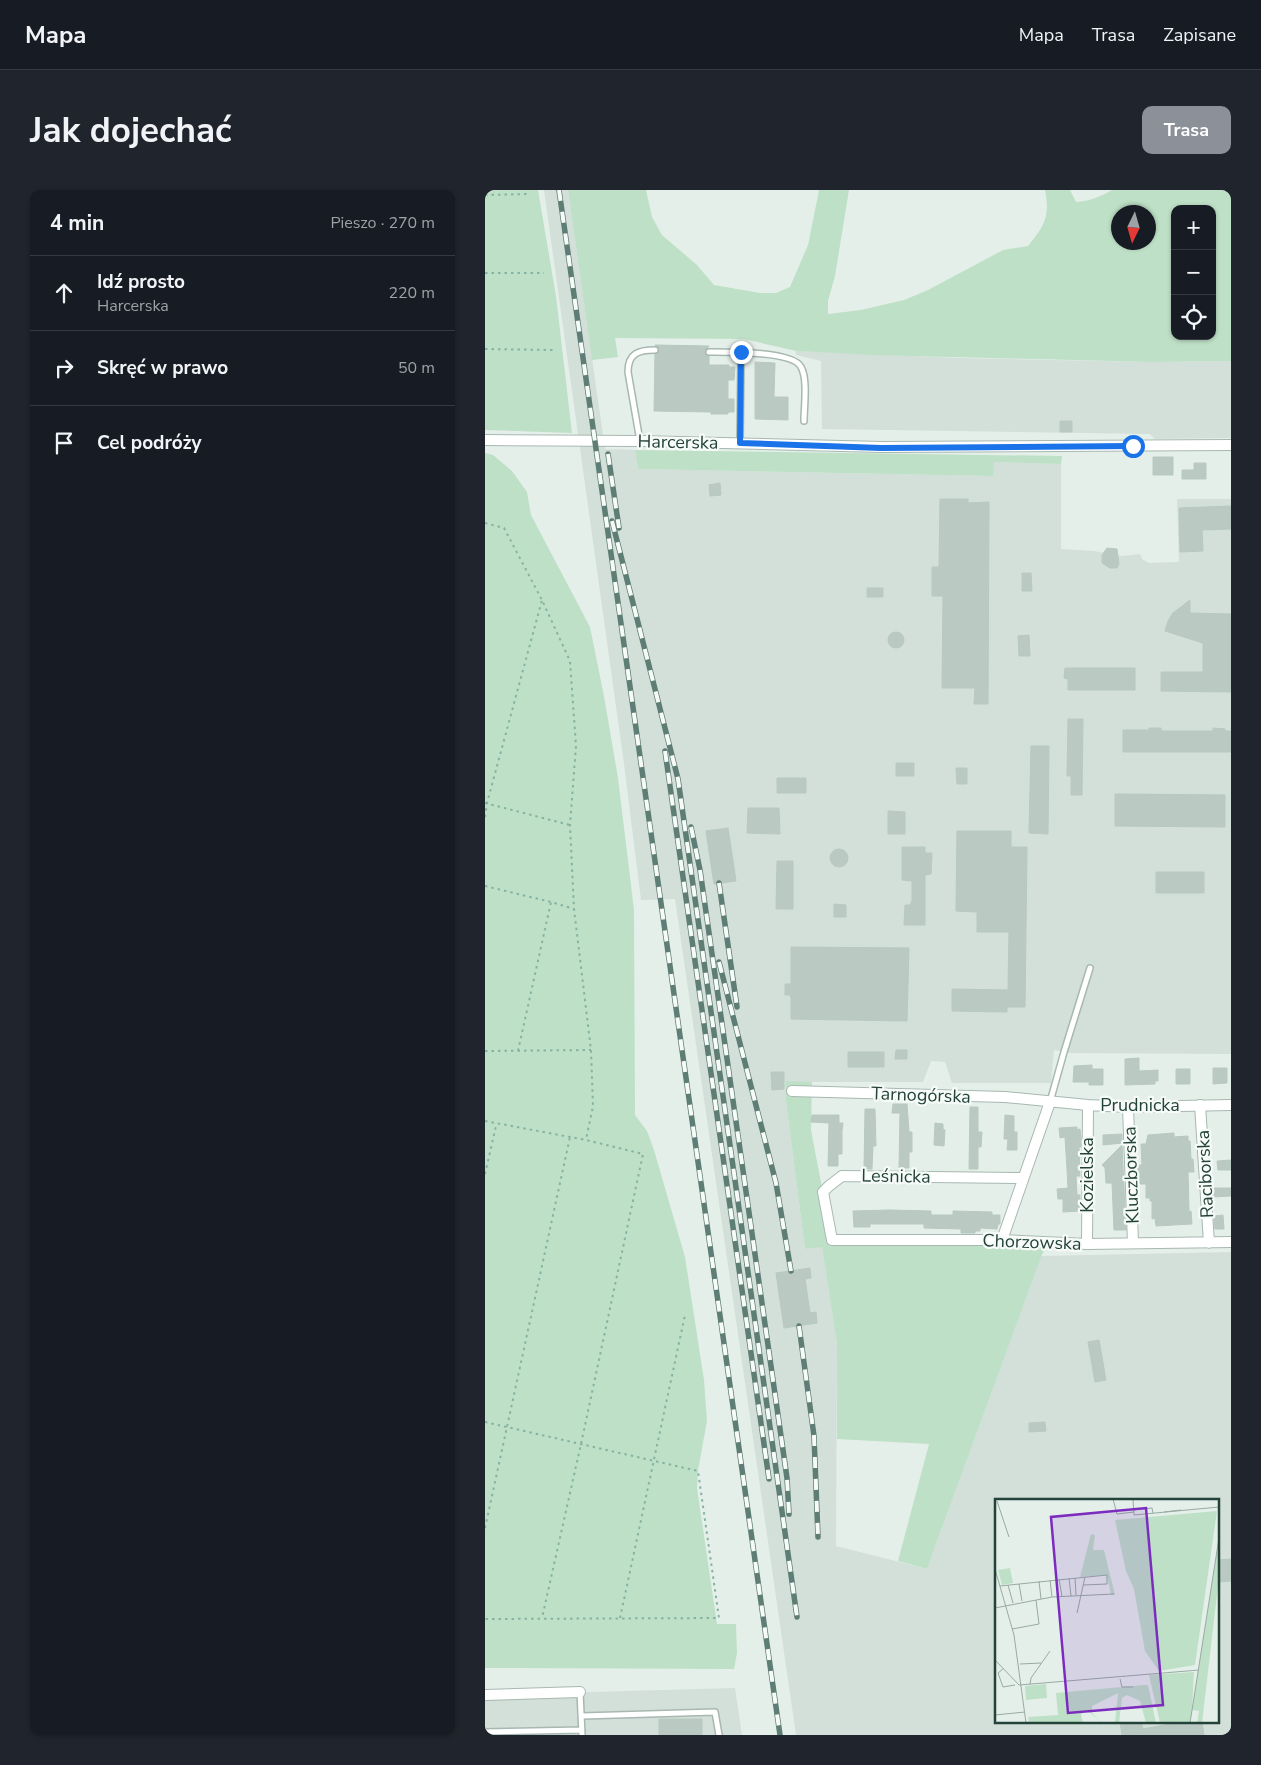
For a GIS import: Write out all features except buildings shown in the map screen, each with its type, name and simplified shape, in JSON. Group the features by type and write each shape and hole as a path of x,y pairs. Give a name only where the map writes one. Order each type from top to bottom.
{"street":[{"name":"Harcerska","path":"485,440 740,443 881,448 1231,445"},
{"name":"Tarnogórska","path":"792,1091 1005,1097 1050,1102"},
{"name":"Prudnicka","path":"1050,1102 1128,1106 1231,1105"},
{"path":"1003,1240 1050,1102"},
{"name":"Kozielska","path":"1087,1105 1087,1244"},
{"name":"Raciborska","path":"1200,1105 1209,1243"},
{"name":"Kluczborska","path":"1128,1106 1133,1243"},
{"name":"Leśnicka","path":"832,1240 823,1192 842,1176 1023,1178"},
{"name":"Chorzowska","path":"832,1240 1003,1240 1087,1244 1231,1242"},
{"path":"485,1695 581,1692"}],"lane":[{"path":"640,441 628,363 633,355 643,350 655,350"},
{"path":"709,352 758,353 795,360 801,366 804,376 804,421"},
{"path":"740,443 741,352"},
{"path":"1050,1102 1090,968"},
{"path":"485,1732 582,1733 581,1692"},
{"path":"582,1716 715,1712 719,1735"}],"path":[{"path":"485,194 527,194"},
{"path":"485,273 544,274"},
{"path":"485,349 553,350"},
{"path":"485,523 504,528 542,600 570,661 576,746 570,825 574,910 591,1050 593,1106 586,1140"},
{"path":"485,817 486,803 542,600"},
{"path":"486,803 570,825"},
{"path":"485,886 551,902 574,910"},
{"path":"518,1051 551,902"},
{"path":"485,1051 591,1050"},
{"path":"485,1122 586,1140 643,1154 542,1618"},
{"path":"485,1174 496,1124"},
{"path":"485,1528 570,1137"},
{"path":"620,1618 685,1314"},
{"path":"485,1422 698,1471 719,1618 485,1619"}],"shaded area":[{"path":"544,190 568,190 605,449 635,450 638,469 993,476 993,462 1061,464 1061,549 1094,551 1122,556 1140,554 1142,559 1149,563 1179,562 1177,499 1231,499 1231,1054 1071,1053 1054,1050 1051,1083 952,1083 945,1062 931,1061 923,1082 786,1082 786,1101 805,1249 822,1246 837,1344 836,1546 927,1569 1041,1256 1231,1252 1231,1735 796,1735 675,899 641,900 624,764"},
{"path":"796,351 958,358 1151,362 1231,361 1231,438 1155,439 1150,434 822,429 821,361 796,355"},
{"path":"735,1688 742,1735 485,1735 485,1695"}],"green space":[{"path":"485,190 538,190 556,296 572,433 485,430"},
{"path":"568,190 646,190 652,217 662,235 697,265 714,285 760,293 776,293 790,287 808,245 819,190 849,190 835,276 828,301 828,314 861,310 904,300 928,290 1003,250 1028,246 1039,232 1045,220 1047,207 1045,190 1070,190 1076,202 1095,198 1112,190 1231,190 1231,361 1151,362 873,355 796,351 744,339 615,338 618,357 592,360"},
{"path":"635,450 1062,456 1061,464 994,462 993,476 638,469"},
{"path":"485,453 493,455 512,471 527,492 531,515 590,627 618,778 634,910 635,1115 647,1131 654,1150 685,1257 704,1380 707,1421 698,1470 697,1488 717,1624 736,1624 737,1653 734,1669 485,1668"},
{"path":"786,1081 812,1082 811,1130 832,1240 1048,1242 927,1569 898,1561 929,1444 837,1439 837,1344 822,1247 805,1249 786,1101"}],"railway":[{"path":"559,190 780,1735"},
{"path":"608,454 619,528"},
{"path":"612,521 678,779 797,1617"},
{"path":"665,751 769,1479"},
{"path":"691,827 700,870 787,1478 789,1514"},
{"path":"719,883 737,1007"},
{"path":"719,962 776,1183 791,1271"},
{"path":"799,1326 814,1436 818,1537"}],"route":[{"path":"741,352 740,443 881,448 1133,446"}]}
